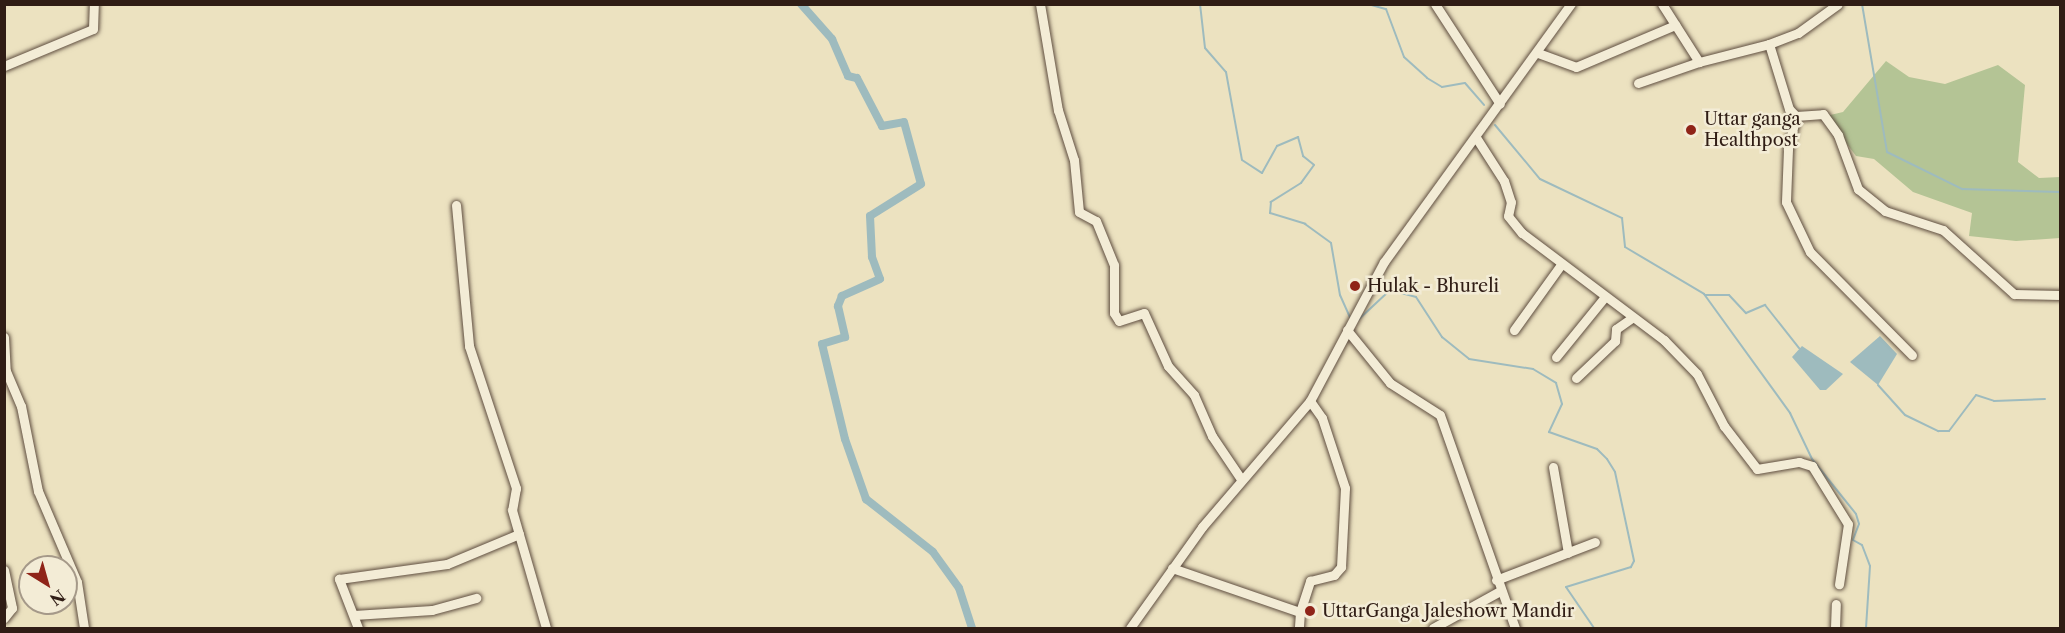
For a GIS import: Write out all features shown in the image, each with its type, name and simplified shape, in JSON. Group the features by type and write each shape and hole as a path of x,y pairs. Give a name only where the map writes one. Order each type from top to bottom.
{"street":[{"path":"4,66 93,29 94,4"},
{"path":"1040,4 1058,110 1074,160 1079,212 1096,221 1114,265 1114,313 1119,321 1144,314 1168,366 1194,394 1212,436 1241,479"},
{"path":"1435,4 1497,108"},
{"path":"1130,628 1172,568 1241,479 1310,401 1384,262 1477,139 1571,4"},
{"path":"1662,4 1699,62"},
{"path":"1638,83 1699,62 1769,44 1798,33 1838,4"},
{"path":"1538,52 1576,67 1675,25"},
{"path":"1769,44 1796,116 1788,149 1786,202 1810,252 1912,355"},
{"path":"1796,116 1823,114 1838,135 1858,189 1885,211 1943,230 2014,294 2061,295"},
{"path":"1477,139 1504,181 1511,202 1508,216 1560,266 1664,340 1697,374 1724,426 1757,469 1798,462 1812,466 1848,524 1839,584"},
{"path":"456,206 469,346 516,488 512,510 546,628"},
{"path":"1514,330 1560,266"},
{"path":"1556,357 1604,298"},
{"path":"1576,378 1615,341 1616,328 1632,318"},
{"path":"1347,329 1390,383 1440,414 1451,434 1496,580 1515,628"},
{"path":"4,338 6,371 21,406 38,491 77,582 84,628"},
{"path":"1299,628 1300,612 1310,581 1334,575 1341,567 1345,488 1322,418 1310,401"},
{"path":"1553,466 1568,553"},
{"path":"358,628 339,579 447,564 519,534"},
{"path":"1496,580 1595,542"},
{"path":"1172,568 1300,612"},
{"path":"4,570 12,608 4,618"},
{"path":"1433,628 1500,591"},
{"path":"354,615 432,610 476,598"},
{"path":"1835,628 1836,604"}],"green space":[{"path":"1886,61 1909,77 1945,84 1998,65 2025,85 2018,162 2039,178 2060,177 2060,238 2016,241 1969,236 1972,213 1913,192 1874,159 1856,156 1826,116 1843,112"}],"water":[{"path":"1880,336 1897,354 1878,385 1850,362"},
{"path":"1802,346 1843,374 1826,390 1820,390 1792,357"}],"waterway":[{"path":"801,4 832,39 848,76 857,78 882,126 904,122 921,184 870,216 872,257 880,279 842,296 838,306 845,337 822,344 845,439 866,499 933,552 959,588 972,628"},
{"path":"1200,4 1205,48 1226,72 1242,160 1262,173 1277,146 1298,137 1303,156 1314,165 1301,183 1271,202 1270,213 1305,224 1331,243 1340,295 1351,320"},
{"path":"1368,4 1386,9 1404,57 1427,78 1442,87 1465,83 1484,105"},
{"path":"1862,4 1887,152 1962,189 2060,192"},
{"path":"1495,125 1540,179 1622,218 1625,247 1704,294 1790,413 1812,459 1856,514 1859,524 1853,540 1862,545 1870,566 1866,628"},
{"path":"1357,321 1390,290 1416,297 1442,337 1469,359 1533,369 1556,383 1562,404 1549,432 1597,449 1607,459 1615,472 1634,561 1631,567 1566,587 1594,628"},
{"path":"1705,295 1729,295 1746,313 1765,305 1799,348"},
{"path":"1878,385 1905,415 1938,431 1949,431 1976,395 1994,401 2045,399"}],"place":[{"name":"Uttar ganga Healthpost","path":"1691,130"},
{"name":"Hulak - Bhureli","path":"1355,286"},
{"name":"UttarGanga Jaleshowr Mandir","path":"1310,611"}]}
